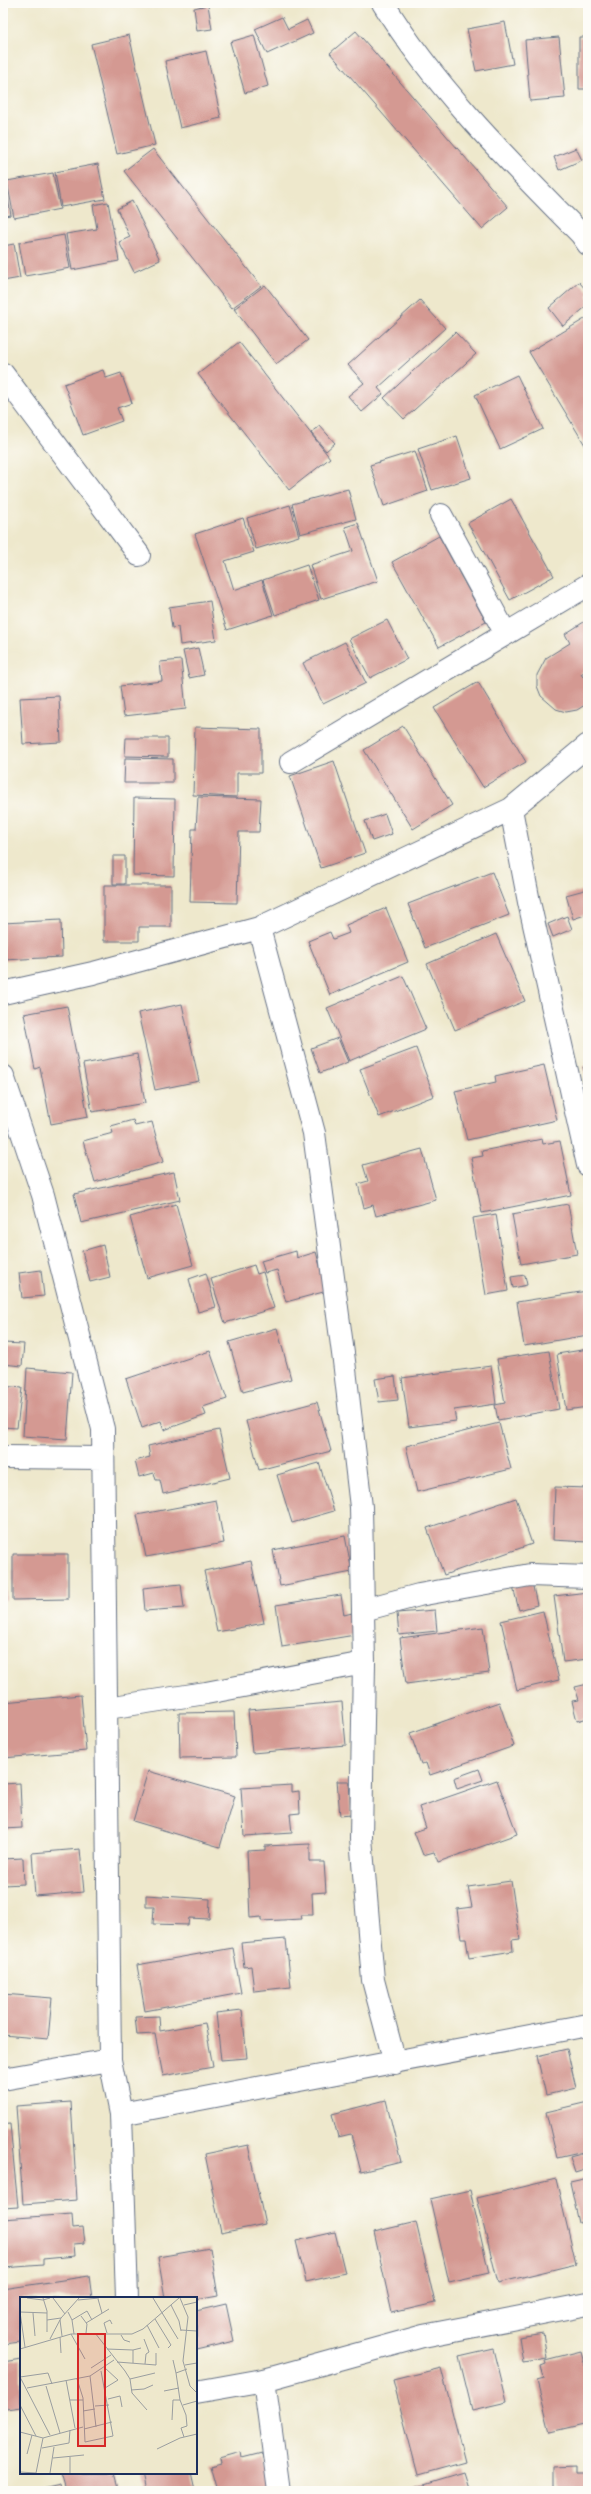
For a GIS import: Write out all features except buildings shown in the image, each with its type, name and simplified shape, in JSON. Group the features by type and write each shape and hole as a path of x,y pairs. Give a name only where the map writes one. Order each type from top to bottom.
{"street":[{"path":"383,3 401,33 494,146 581,234 588,244"},
{"path":"3,374 139,555"},
{"path":"441,515 506,634"},
{"path":"291,762 588,585"},
{"path":"3,993 93,973 259,928 511,809 588,745"},
{"path":"511,809 529,902 588,1165"},
{"path":"259,928 314,1134 361,1507 364,1663 361,1838 373,1980 395,2063"},
{"path":"3,1076 43,1195 102,1429 107,1708 110,2060 121,2114 127,2297"},
{"path":"3,1457 103,1458"},
{"path":"363,1610 419,1595 530,1574 588,1577"},
{"path":"107,1708 206,1693 364,1663"},
{"path":"121,2114 588,2025"},
{"path":"3,2079 110,2060"},
{"path":"197,2392 264,2380 424,2336 588,2304"},
{"path":"264,2380 279,2491"}]}
